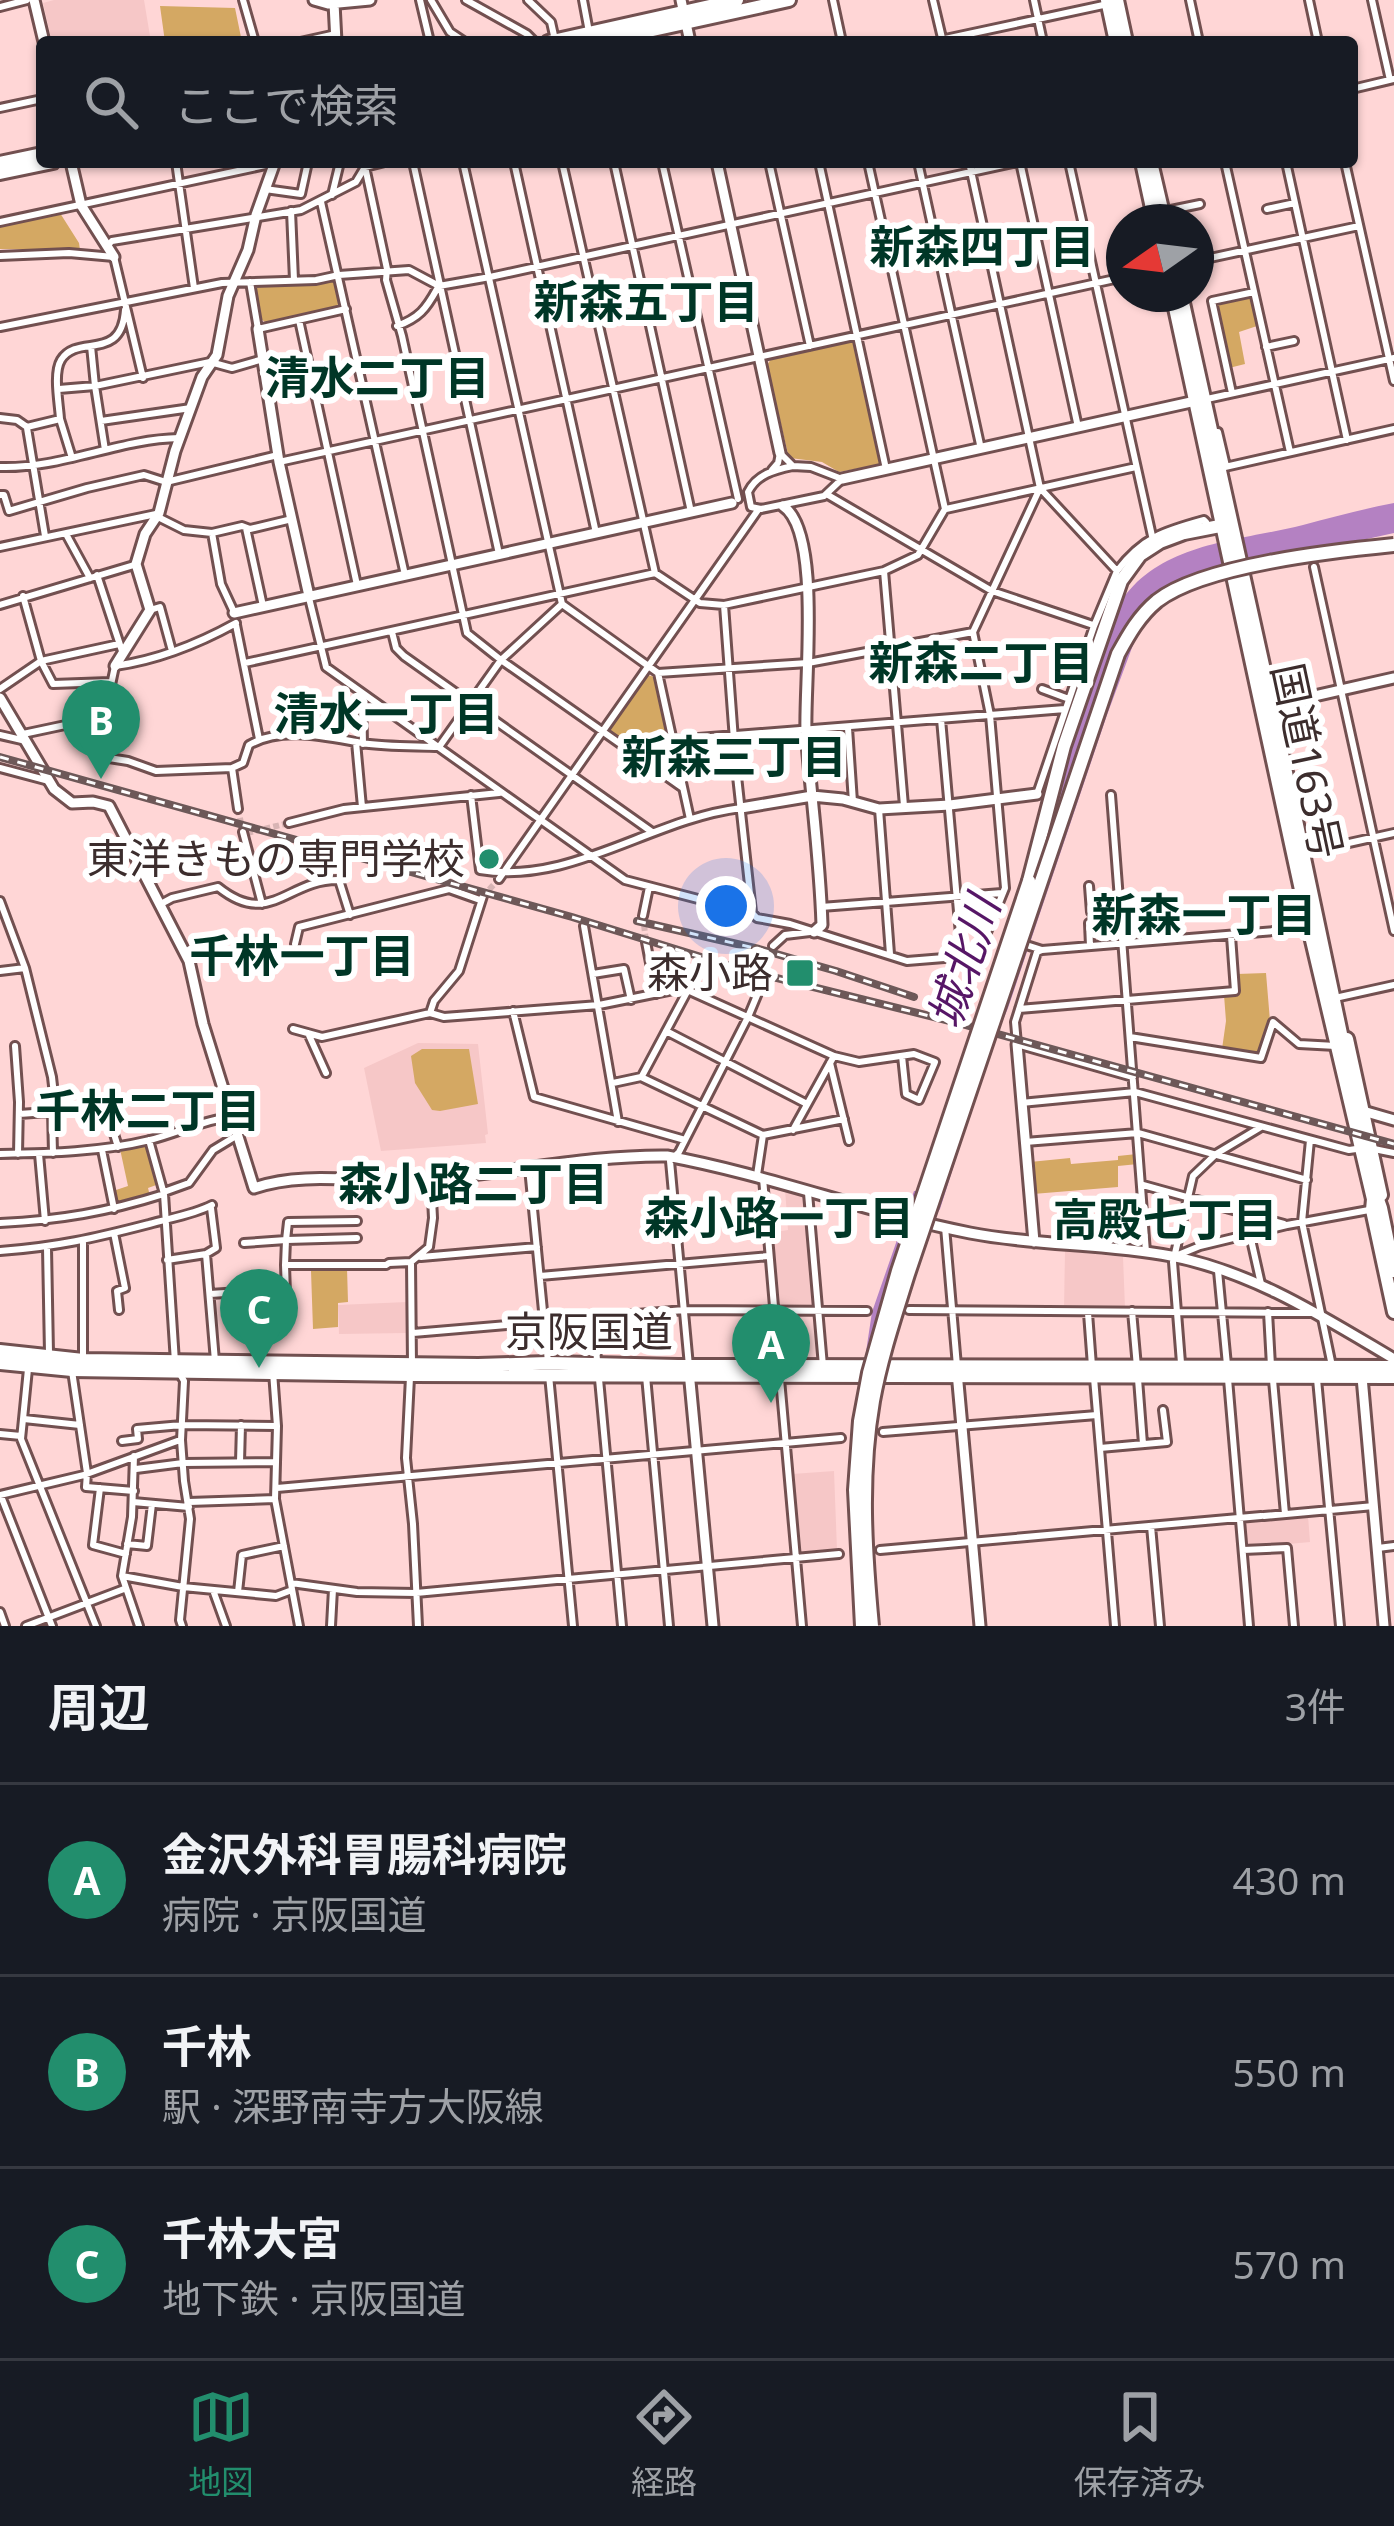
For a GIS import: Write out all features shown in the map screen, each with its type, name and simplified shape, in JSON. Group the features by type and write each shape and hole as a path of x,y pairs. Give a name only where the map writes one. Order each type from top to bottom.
{"highway":[{"path":"601,36 737,0"},
{"path":"650,36 683,12 790,0"},
{"path":"1111,1 1115,36"},
{"path":"1111,1 1124,36"},
{"path":"0,163 36,155"},
{"path":"0,173 36,166"},
{"path":"1148,168 1157,204"},
{"name":"国道163号","path":"1176,312 1198,401 1211,431 1221,526"},
{"name":"国道163号","path":"1184,312 1221,526 1238,576 1372,1199 1391,1233 1394,1271"},
{"path":"862,1626 855,1490 869,1373 898,1271 1029,881 1064,746 1112,604 1132,563 1166,539 1221,526"},
{"path":"872,1626 865,1490 879,1374 908,1274 1111,671 1132,629 1179,587 1213,575 1394,545"},
{"name":"国道163号","path":"1267,706 1304,853 1314,927 1342,1027 1394,1312"},
{"path":"1342,1027 1363,1112 1364,1149"},
{"path":"1336,1046 1377,1209"},
{"name":"京阪国道","path":"0,1351 77,1365"},
{"name":"京阪国道","path":"176,1367 215,1361 272,1367"},
{"name":"京阪国道","path":"0,1363 1272,1371 1394,1363"},
{"name":"京阪国道","path":"779,1370 823,1366 854,1371"},
{"name":"京阪国道","path":"1137,1371 1181,1367 1227,1371"},
{"name":"京阪国道","path":"598,1370 646,1376 689,1370"},
{"name":"京阪国道","path":"1272,1371 1317,1377 1394,1377"}],"street":[{"path":"0,7 30,0 42,36"},
{"path":"243,0 253,36"},
{"path":"314,0 370,0"},
{"path":"420,0 429,36"},
{"path":"431,0 456,36"},
{"path":"466,0 528,36"},
{"path":"528,0 551,22 551,36"},
{"path":"583,0 593,36"},
{"path":"833,0 841,36"},
{"path":"933,0 941,36"},
{"path":"1034,0 1042,36"},
{"path":"1190,0 1198,36"},
{"path":"1309,0 1317,36"},
{"path":"1358,87 1392,80 1372,0"},
{"path":"973,36 1111,1"},
{"path":"334,2 336,36"},
{"path":"0,108 36,100"},
{"path":"72,168 81,205 113,256 142,378"},
{"path":"177,168 194,288"},
{"path":"0,222 248,168"},
{"path":"150,610 136,564 145,534 158,515 190,408 217,355 228,296 248,250 273,168"},
{"path":"265,189 301,194 307,168"},
{"path":"332,195 339,168"},
{"path":"106,245 291,212 356,182 363,168"},
{"path":"366,168 385,274 467,633 683,788"},
{"path":"414,168 499,554"},
{"path":"464,168 562,604 658,673 808,663 973,632"},
{"path":"515,168 596,533"},
{"path":"563,168 655,573 694,601 724,605 884,571 918,555 945,509 869,168"},
{"path":"615,168 691,512"},
{"path":"663,168 735,501"},
{"path":"115,666 202,642 235,618 263,606 691,512 735,501 748,492 778,463 780,453 718,168"},
{"path":"770,168 809,346"},
{"path":"820,168 886,469"},
{"path":"919,168 981,448"},
{"path":"970,168 1040,488 1117,571"},
{"path":"0,327 234,283 410,270 439,286 490,278 993,168"},
{"path":"1020,168 1078,427"},
{"path":"1070,168 1152,536"},
{"path":"1226,168 1290,452"},
{"path":"1287,168 1347,440"},
{"path":"1346,168 1394,380"},
{"path":"321,202 405,575"},
{"path":"1267,209 1295,203"},
{"path":"291,212 294,280"},
{"path":"1214,257 1359,226"},
{"path":"0,256 113,256"},
{"path":"0,495 9,511 144,475 166,482 328,452 1106,281"},
{"path":"250,282 279,459 326,667 626,880 907,961 979,952 992,934 1004,888 990,715 973,632 1040,488"},
{"path":"397,326 424,312 439,286"},
{"path":"1232,393 1212,301 1254,292"},
{"path":"72,458 59,418 58,364 66,354 114,339 124,320 125,302"},
{"path":"258,329 346,309"},
{"path":"299,320 357,585"},
{"path":"1266,347 1294,341"},
{"path":"91,346 105,450"},
{"path":"59,389 142,378 210,362 232,368 262,358"},
{"path":"769,472 811,467 842,479 1392,358"},
{"path":"101,421 190,408"},
{"path":"0,418 27,427 45,536"},
{"path":"27,427 59,418"},
{"path":"1211,431 1219,433 1226,467 1394,430"},
{"path":"0,467 72,458 150,438 180,438"},
{"path":"780,453 794,466"},
{"path":"945,509 1136,467"},
{"path":"828,475 830,492"},
{"path":"735,501 754,508 783,506 830,492 842,479"},
{"path":"748,492 754,508"},
{"path":"830,492 992,591 1094,626"},
{"path":"773,946 785,935 814,932 822,925 806,729 808,586 795,518 783,506"},
{"path":"501,876 754,508"},
{"path":"0,547 158,515 184,530 212,533 292,519"},
{"path":"471,795 480,870 501,876 593,856 690,819 812,796 879,809 1037,794 1117,571 1152,536 1204,520 1221,526"},
{"path":"246,527 263,606"},
{"path":"65,533 94,576 121,648"},
{"path":"212,533 221,584 235,618 259,740"},
{"path":"0,605 136,564"},
{"path":"1314,568 1394,931"},
{"path":"884,571 904,807"},
{"path":"245,663 655,573"},
{"path":"23,596 41,662 53,684 110,682"},
{"path":"439,747 501,660 562,604"},
{"path":"724,605 752,913"},
{"path":"172,651 160,608 150,610 121,648 96,756 156,771 232,767 243,763 249,746 259,740 312,734 439,747"},
{"path":"392,630 398,651 652,832"},
{"path":"121,648 41,662 0,694 54,789 72,803 109,806 190,961 236,1136 258,1186 297,1180 431,1179 641,1155 674,1156 944,1226 1034,1242 1146,1252 1218,1268 1262,1284 1320,1315 1394,1363"},
{"path":"658,673 690,819"},
{"path":"1267,706 1394,678"},
{"path":"1042,689 1069,699"},
{"path":"362,693 362,807"},
{"path":"673,740 1066,710"},
{"path":"0,735 25,738 103,717"},
{"path":"941,719 962,957"},
{"path":"848,726 853,802"},
{"path":"232,767 238,808"},
{"path":"0,768 50,781"},
{"path":"289,823 362,807 502,792"},
{"path":"1111,795 1146,1252"},
{"path":"879,809 890,954"},
{"path":"244,833 262,904"},
{"path":"1304,853 1394,833"},
{"path":"159,904 218,887 238,903 262,904 334,878 339,880 350,915"},
{"path":"643,916 649,886"},
{"path":"1089,886 1091,912"},
{"path":"295,944 299,926 448,890 482,898 459,971 430,1012"},
{"path":"821,907 1002,893"},
{"path":"0,902 25,968 52,1077 53,1153"},
{"path":"1090,923 1090,946"},
{"path":"584,926 618,1122"},
{"path":"992,934 1038,949 1314,927"},
{"path":"1019,1009 1235,992 1232,935"},
{"path":"646,942 656,994"},
{"path":"1034,1242 1015,1022 1038,949"},
{"path":"0,971 25,968"},
{"path":"593,974 624,970 632,1000"},
{"path":"712,1626 670,1161 685,1140 763,981"},
{"path":"1335,998 1394,986"},
{"path":"293,1029 322,1037 430,1012 444,1017 599,1005 683,988 832,1060 859,1062 902,1055 914,1054 935,1062 919,1100 906,1094 902,1055"},
{"path":"641,1077 688,990"},
{"path":"513,1011 534,1097 685,1140"},
{"path":"1130,1037 1262,1058 1274,1022 1299,1044 1336,1046"},
{"path":"666,1031 807,1104"},
{"path":"308,1033 326,1073"},
{"path":"1016,1044 1133,1076"},
{"path":"15,1046 18,1154"},
{"path":"793,1130 832,1060"},
{"path":"832,1060 849,1141"},
{"path":"612,1084 641,1077 763,1136 844,1119"},
{"path":"1022,1103 1135,1092 1349,1150 1394,1153"},
{"path":"19,1114 106,1108 118,1147"},
{"path":"1363,1112 1394,1120"},
{"path":"0,1154 102,1150 232,1117"},
{"path":"1181,1367 1175,1257 1192,1176 1216,1154 1261,1127"},
{"path":"1025,1142 1138,1133 1307,1180"},
{"path":"0,1223 114,1209 164,1193 189,1183 213,1150 236,1136"},
{"path":"763,1136 760,1177 802,1626"},
{"path":"149,1140 164,1193 176,1367 184,1381 182,1440 189,1504 182,1626"},
{"path":"1310,1140 1302,1222 1333,1366"},
{"path":"102,1150 114,1209"},
{"path":"39,1154 45,1221"},
{"path":"529,1168 573,1626"},
{"path":"413,1260 429,1247 431,1179"},
{"path":"1143,1185 1287,1225"},
{"path":"808,1190 823,1366"},
{"path":"0,1251 83,1242 211,1206 216,1248 167,1260"},
{"path":"1175,1257 1184,1250 1287,1225 1377,1209"},
{"path":"286,1294 288,1222 357,1221"},
{"path":"944,1226 980,1626"},
{"path":"114,1233 125,1288 117,1292 118,1310"},
{"path":"1250,1234 1262,1284"},
{"path":"244,1244 357,1238"},
{"path":"83,1242 77,1365 86,1486 134,1491"},
{"path":"285,1265 386,1265 537,1247"},
{"path":"47,1248 49,1357"},
{"path":"206,1254 215,1361"},
{"path":"540,1276 769,1256"},
{"path":"413,1260 407,1476 418,1626"},
{"path":"1218,1268 1249,1626"},
{"path":"210,1294 256,1291"},
{"path":"413,1333 683,1310 867,1311"},
{"path":"909,1310 1320,1315"},
{"path":"1088,1311 1115,1626"},
{"path":"1132,1311 1143,1444"},
{"path":"1268,1312 1285,1514"},
{"path":"594,1318 622,1626"},
{"path":"28,1366 21,1436 96,1626"},
{"path":"272,1367 277,1426 275,1499 299,1626"},
{"path":"646,1376 669,1626"},
{"path":"1317,1377 1340,1626"},
{"path":"1363,1377 1384,1626"},
{"path":"1100,1448 1167,1442 1163,1410"},
{"path":"883,1432 1097,1415"},
{"path":"24,1419 80,1425"},
{"path":"240,1462 241,1426"},
{"path":"122,1441 138,1439 137,1429 277,1426"},
{"path":"0,1434 21,1436"},
{"path":"277,1488 841,1438"},
{"path":"50,1622 0,1494 87,1473 182,1440"},
{"path":"134,1456 122,1576 139,1626"},
{"path":"136,1469 183,1462 277,1462"},
{"path":"100,1488 93,1545 147,1546 152,1504"},
{"path":"133,1502 275,1499"},
{"path":"880,1550 1374,1506"},
{"path":"1151,1526 1160,1626"},
{"path":"238,1592 242,1555 284,1546"},
{"path":"1378,1548 1394,1546"},
{"path":"1242,1550 1287,1548 1294,1626"},
{"path":"122,1576 276,1597 292,1587 416,1593 839,1554"},
{"path":"26,1626 50,1622 124,1589"},
{"path":"331,1626 333,1589"},
{"path":"213,1590 226,1626"},
{"path":"0,1612 5,1626"}],"shaded area":[{"path":"144,0 150,36 51,36 43,3"},
{"path":"160,6 235,8 241,36 164,36"},
{"path":"60,213 80,250 0,249 0,225"},
{"path":"333,280 340,301 337,306 265,322 261,319 259,285"},
{"path":"1250,295 1257,326 1239,332 1245,364 1229,368 1216,307 1218,302"},
{"path":"851,342 881,464 839,472 822,462 790,458 767,365 771,359"},
{"name":"城北川","path":"1394,503 1394,533 1191,578 1143,618 892,1339 869,1479 877,1626 856,1626 849,1512 856,1396 872,1312 914,1191 918,1191 1113,615 1136,583 1178,556"},
{"path":"647,675 655,677 676,774 672,776 611,733"},
{"path":"1266,973 1270,1021 1261,1053 1222,1049 1224,995 1238,993 1237,974"},
{"path":"418,1043 478,1044 486,1143 381,1151 364,1068"},
{"path":"422,1049 469,1049 478,1104 432,1110 415,1083 411,1056"},
{"path":"146,1143 159,1184 148,1188 150,1196 116,1206 113,1191 128,1186 120,1149"},
{"path":"1137,1154 1138,1164 1118,1166 1118,1187 1033,1194 1030,1162 1070,1158 1071,1164"},
{"path":"785,1189 805,1194 816,1306 776,1306 770,1233 788,1230"},
{"path":"1065,1251 1123,1257 1125,1308 1064,1309"},
{"path":"347,1268 348,1302 338,1303 338,1327 313,1329 311,1271"},
{"path":"407,1302 407,1333 339,1334 338,1305"},
{"path":"834,1471 837,1550 798,1554 792,1474"},
{"path":"1308,1516 1310,1542 1244,1548 1242,1521"}],"tunnel":[{"path":"238,809 243,832"},
{"path":"247,833 289,823"},
{"path":"483,896 499,879"},
{"path":"643,916 646,942"},
{"path":"763,981 773,946"}],"railway":[{"path":"0,757 572,917 740,969 958,1023 1394,1144"},
{"path":"637,921 759,949 914,997"}],"place":[{"name":"千林","path":"101,779"},
{"name":"東洋きもの専門学校","path":"489,859"},
{"name":"森小路","path":"800,973"},
{"name":"千林大宮","path":"259,1368"},
{"name":"金沢外科胃腸科病院","path":"771,1403"}],"district":[{"name":"新森四丁目","path":"982,247"},
{"name":"新森五丁目","path":"646,302"},
{"name":"清水二丁目","path":"377,378"},
{"name":"新森二丁目","path":"981,663"},
{"name":"清水一丁目","path":"386,714"},
{"name":"新森三丁目","path":"734,757"},
{"name":"新森一丁目","path":"1204,915"},
{"name":"千林一丁目","path":"302,956"},
{"name":"千林二丁目","path":"148,1111"},
{"name":"森小路二丁目","path":"473,1184"},
{"name":"森小路一丁目","path":"779,1218"},
{"name":"高殿七丁目","path":"1165,1220"}]}
